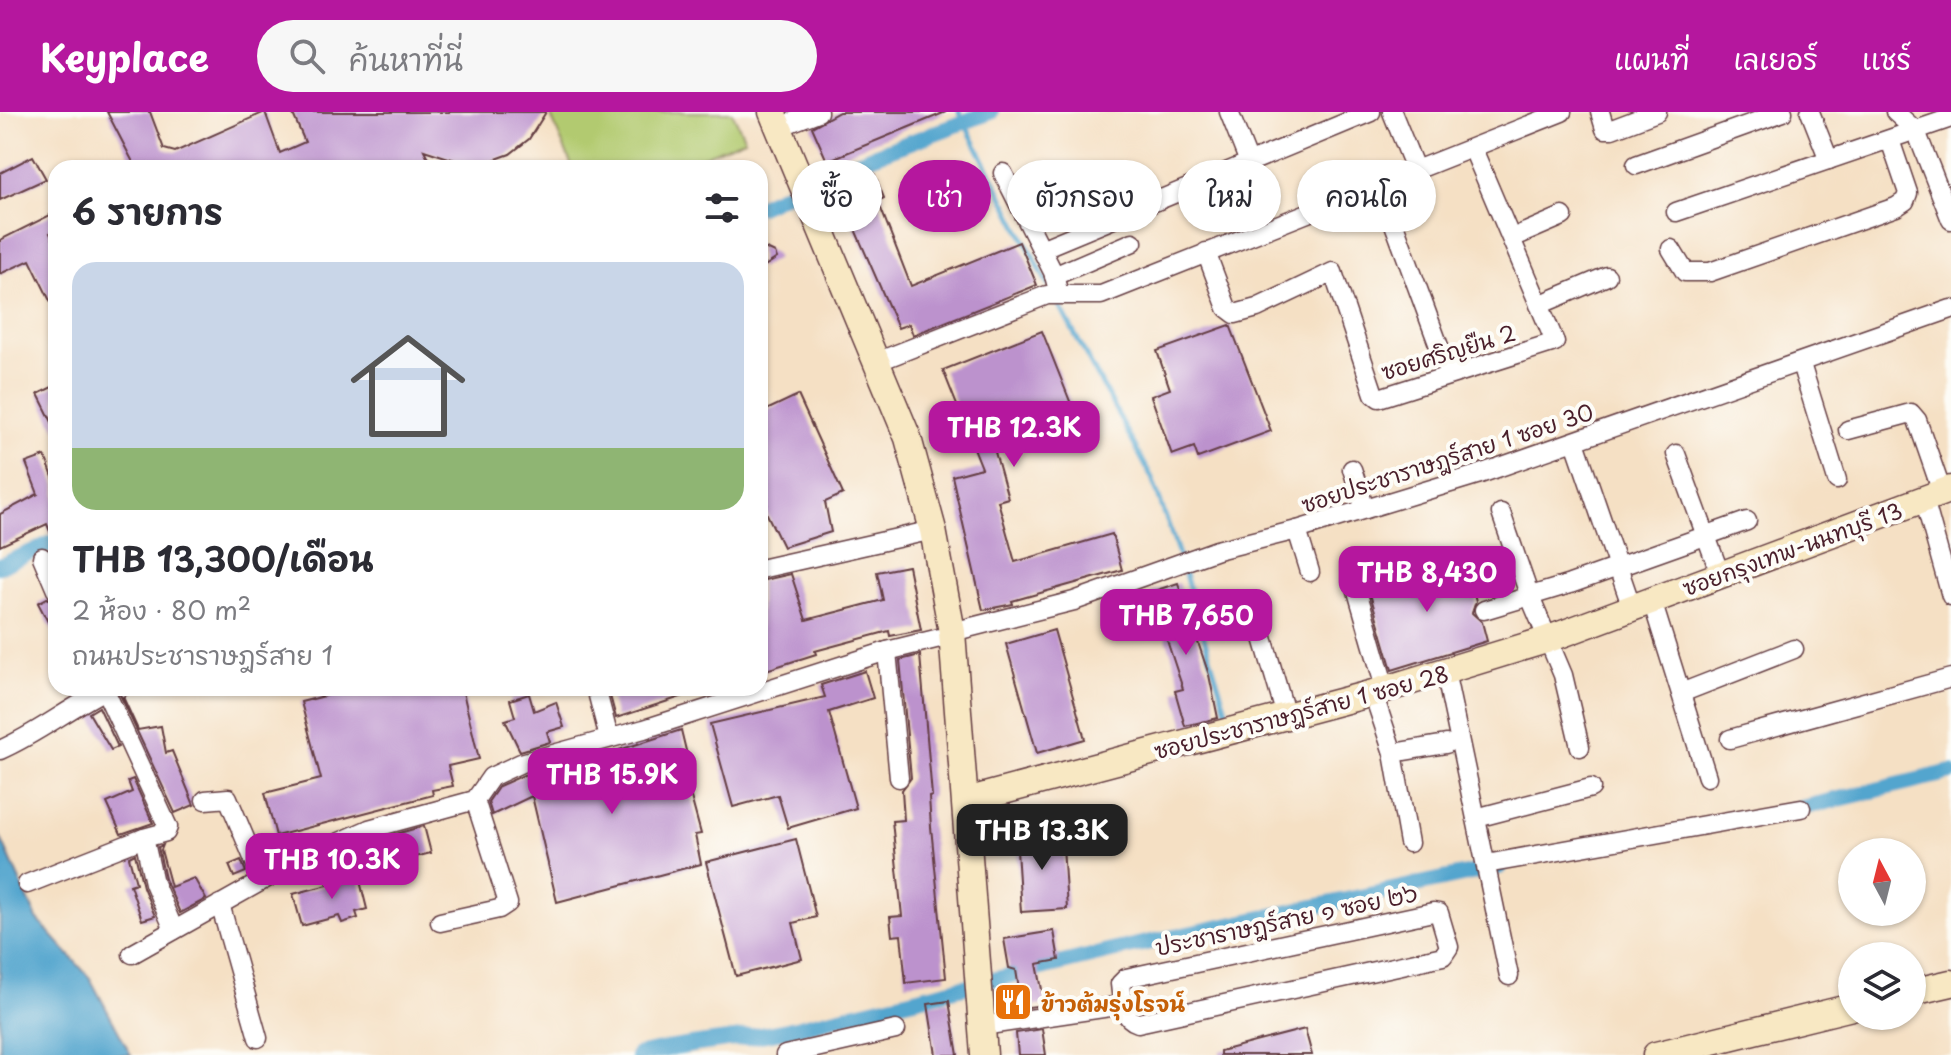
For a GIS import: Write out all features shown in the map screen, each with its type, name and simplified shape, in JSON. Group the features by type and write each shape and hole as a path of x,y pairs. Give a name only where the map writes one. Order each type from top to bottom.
{"street":[{"path":"818,112 776,120 879,361 908,438 933,530 952,633 984,1055"},
{"path":"1229,112 1248,160"},
{"path":"1260,160 1347,116 1371,112"},
{"path":"1392,112 1412,160"},
{"path":"1436,163 1562,112"},
{"path":"1600,112 1605,129 1612,129 1657,112"},
{"path":"1636,165 1783,112"},
{"path":"1810,112 1829,160"},
{"path":"1895,112 1916,131 1950,215"},
{"path":"1676,212 1951,118"},
{"path":"1671,249 1685,272 1710,272 1896,207 1905,201 1908,193 1890,140"},
{"path":"1473,149 1539,305 1607,276"},
{"path":"1003,173 1041,249 1054,290"},
{"path":"1041,249 1178,191"},
{"path":"1512,238 1563,216"},
{"path":"1054,290 1101,295 1297,217"},
{"path":"1397,232 1447,368"},
{"path":"879,361 1054,290 1133,242"},
{"name":"ซอยศริญยืน 2","path":"1206,252 1227,308 1235,314 1257,308 1333,272 1374,394 1379,398 1555,342 1539,305"},
{"name":"ซอยประชาราษฎร์สาย 1 ซอย 30","path":"768,688 887,651 1074,601 1193,559 1297,530 1575,442 1951,309"},
{"path":"1801,364 1837,480"},
{"path":"1848,430 1898,413 1915,416 1939,493 1951,596"},
{"path":"1575,442 1617,567 1642,604 1681,693 1707,777"},
{"path":"1676,454 1720,574"},
{"path":"1352,469 1365,509"},
{"name":"ซอยกรุงเทพ-นนทบุรี 13","path":"1642,604 1939,493"},
{"path":"1501,513 1546,640 1563,675 1580,747"},
{"path":"1484,610 1530,597 1747,521"},
{"path":"768,567 933,530"},
{"path":"1297,530 1310,572"},
{"path":"42,557 48,571"},
{"path":"1353,577 1393,753 1409,843"},
{"name":"ซอยประชาราษฎร์สาย 1 ซอย 28","path":"966,801 1379,691 1546,640 1642,604"},
{"path":"1256,614 1286,716"},
{"path":"1681,693 1794,649"},
{"path":"887,651 899,778"},
{"path":"1445,671 1509,976"},
{"path":"1730,739 1951,678"},
{"path":"0,750 23,740 65,710 92,696"},
{"path":"27,884 166,832 168,827 108,696"},
{"path":"598,696 609,738"},
{"name":"ซอยประชาราษฎร์สาย 1 ซอย 30","path":"475,800 491,777 521,763 743,696"},
{"path":"1393,753 1446,744"},
{"path":"1476,818 1591,788"},
{"path":"205,800 228,798 262,879"},
{"path":"132,954 262,879 369,829 475,800 508,903 499,909 440,922"},
{"path":"1488,870 1801,808"},
{"path":"144,838 154,883 174,930"},
{"path":"220,904 258,1038"},
{"name":"ประชาราษฎร์สาย ๑ ซอย ๒๖","path":"1433,912 1439,913 1449,947 1443,956 1138,1023 1127,1017 1123,1005 1120,984 1126,978 1433,912"},
{"path":"1926,989 1951,983"},
{"path":"982,1026 1123,1005"},
{"path":"1656,1055 1838,1010"},
{"path":"785,1055 896,1030"}],"green space":[{"path":"549,112 732,112 745,139 695,160 570,160"}],"water":[{"path":"0,836 37,919 90,978 131,1055 0,1055"}],"building":[{"path":"107,112 150,112 164,149 175,152 265,112 280,153 305,142 292,112 546,112 529,139 510,154 494,160 455,160 424,150 429,160 132,160"},
{"path":"839,112 946,112 829,160 827,160 812,127"},
{"path":"33,156 46,179 0,200 0,173"},
{"path":"882,211 911,286 1019,242 1037,285 913,335 909,324 898,328 856,232 882,232"},
{"path":"48,216 48,297 30,260 0,274 0,240"},
{"path":"768,250 775,253 777,258 768,264"},
{"path":"1230,325 1271,431 1198,458 1194,447 1172,455 1151,396 1170,389 1157,351"},
{"path":"1042,331 1077,419 995,452 1008,498 998,501 1015,562 1112,534 1122,570 1012,601 1013,604 983,610 952,476 982,468 943,370"},
{"path":"48,389 48,414 38,394"},
{"path":"798,395 843,494 825,502 831,532 783,547 768,516 768,409"},
{"path":"45,456 48,464 48,526 47,524 0,546 0,514 38,494 26,463"},
{"path":"1464,559 1476,601 1472,613 1482,622 1487,641 1392,670 1368,587"},
{"path":"908,566 921,630 890,636 889,631 815,651 816,654 768,669 768,579 791,574 806,620 883,600 877,572"},
{"path":"1178,583 1209,675 1218,718 1185,726 1175,691 1183,689 1151,592"},
{"path":"48,598 48,622 38,603"},
{"path":"1054,630 1085,739 1037,753 1006,644"},
{"path":"920,655 932,796 929,797 931,827 946,978 906,983 901,935 892,936 890,917 902,916 892,821 904,820 902,790 911,778 900,660"},
{"path":"865,671 873,698 829,712 856,808 788,828 778,795 733,807 710,724 825,697 821,685"},
{"path":"121,696 125,696 138,730 161,726 166,753 172,751 194,805 175,813"},
{"path":"325,696 464,696 479,759 448,766 453,786 432,790 433,795 276,836 265,793 321,779 301,702"},
{"path":"530,696 534,711 556,702 564,727 547,732 550,742 520,751 505,720 515,717 510,700"},
{"path":"610,696 684,696 616,718"},
{"path":"99,707 118,747 111,750 89,713"},
{"path":"681,730 688,759 681,760 701,834 695,835 701,864 557,902 532,796 492,815 488,802 499,786 524,775 585,761"},
{"path":"133,779 153,823 121,834 107,803 132,792 128,781"},
{"path":"424,826 431,853 386,864 379,839"},
{"path":"1062,831 1067,909 1021,912 1016,834"},
{"path":"796,839 816,917 793,923 802,959 736,976 706,862"},
{"path":"163,845 161,850 171,887 194,878 206,899 180,913 165,879 158,847"},
{"path":"135,854 143,887 155,916 142,920 130,885 136,883 129,857"},
{"path":"241,860 246,872 234,877 229,865"},
{"path":"346,873 348,879 359,877 367,909 356,912 358,918 342,923 339,916 302,926 293,894 328,885 326,878"},
{"path":"1054,931 1059,960 1037,964 1045,1005 1012,1009 1010,999 1017,998 1015,989 1019,989 1016,970 1009,968 1004,939"},
{"path":"949,1001 958,1055 936,1055 928,1004"},
{"path":"1042,1029 1046,1055 1018,1055 1016,1033"},
{"path":"1305,1029 1312,1055 1220,1055 1220,1051"}],"waterway":[{"path":"959,112 1048,285"},
{"path":"768,202 846,166 991,112"},
{"path":"1057,301 1152,478 1180,558"},
{"path":"0,566 48,545"},
{"path":"1183,568 1228,716"},
{"path":"1789,811 1951,772"},
{"path":"638,1055 787,1030 1128,947 1499,867"}],"place":[{"name":"ข้าวต้มรุ่งโรจน์","path":"1013,1002"}]}
